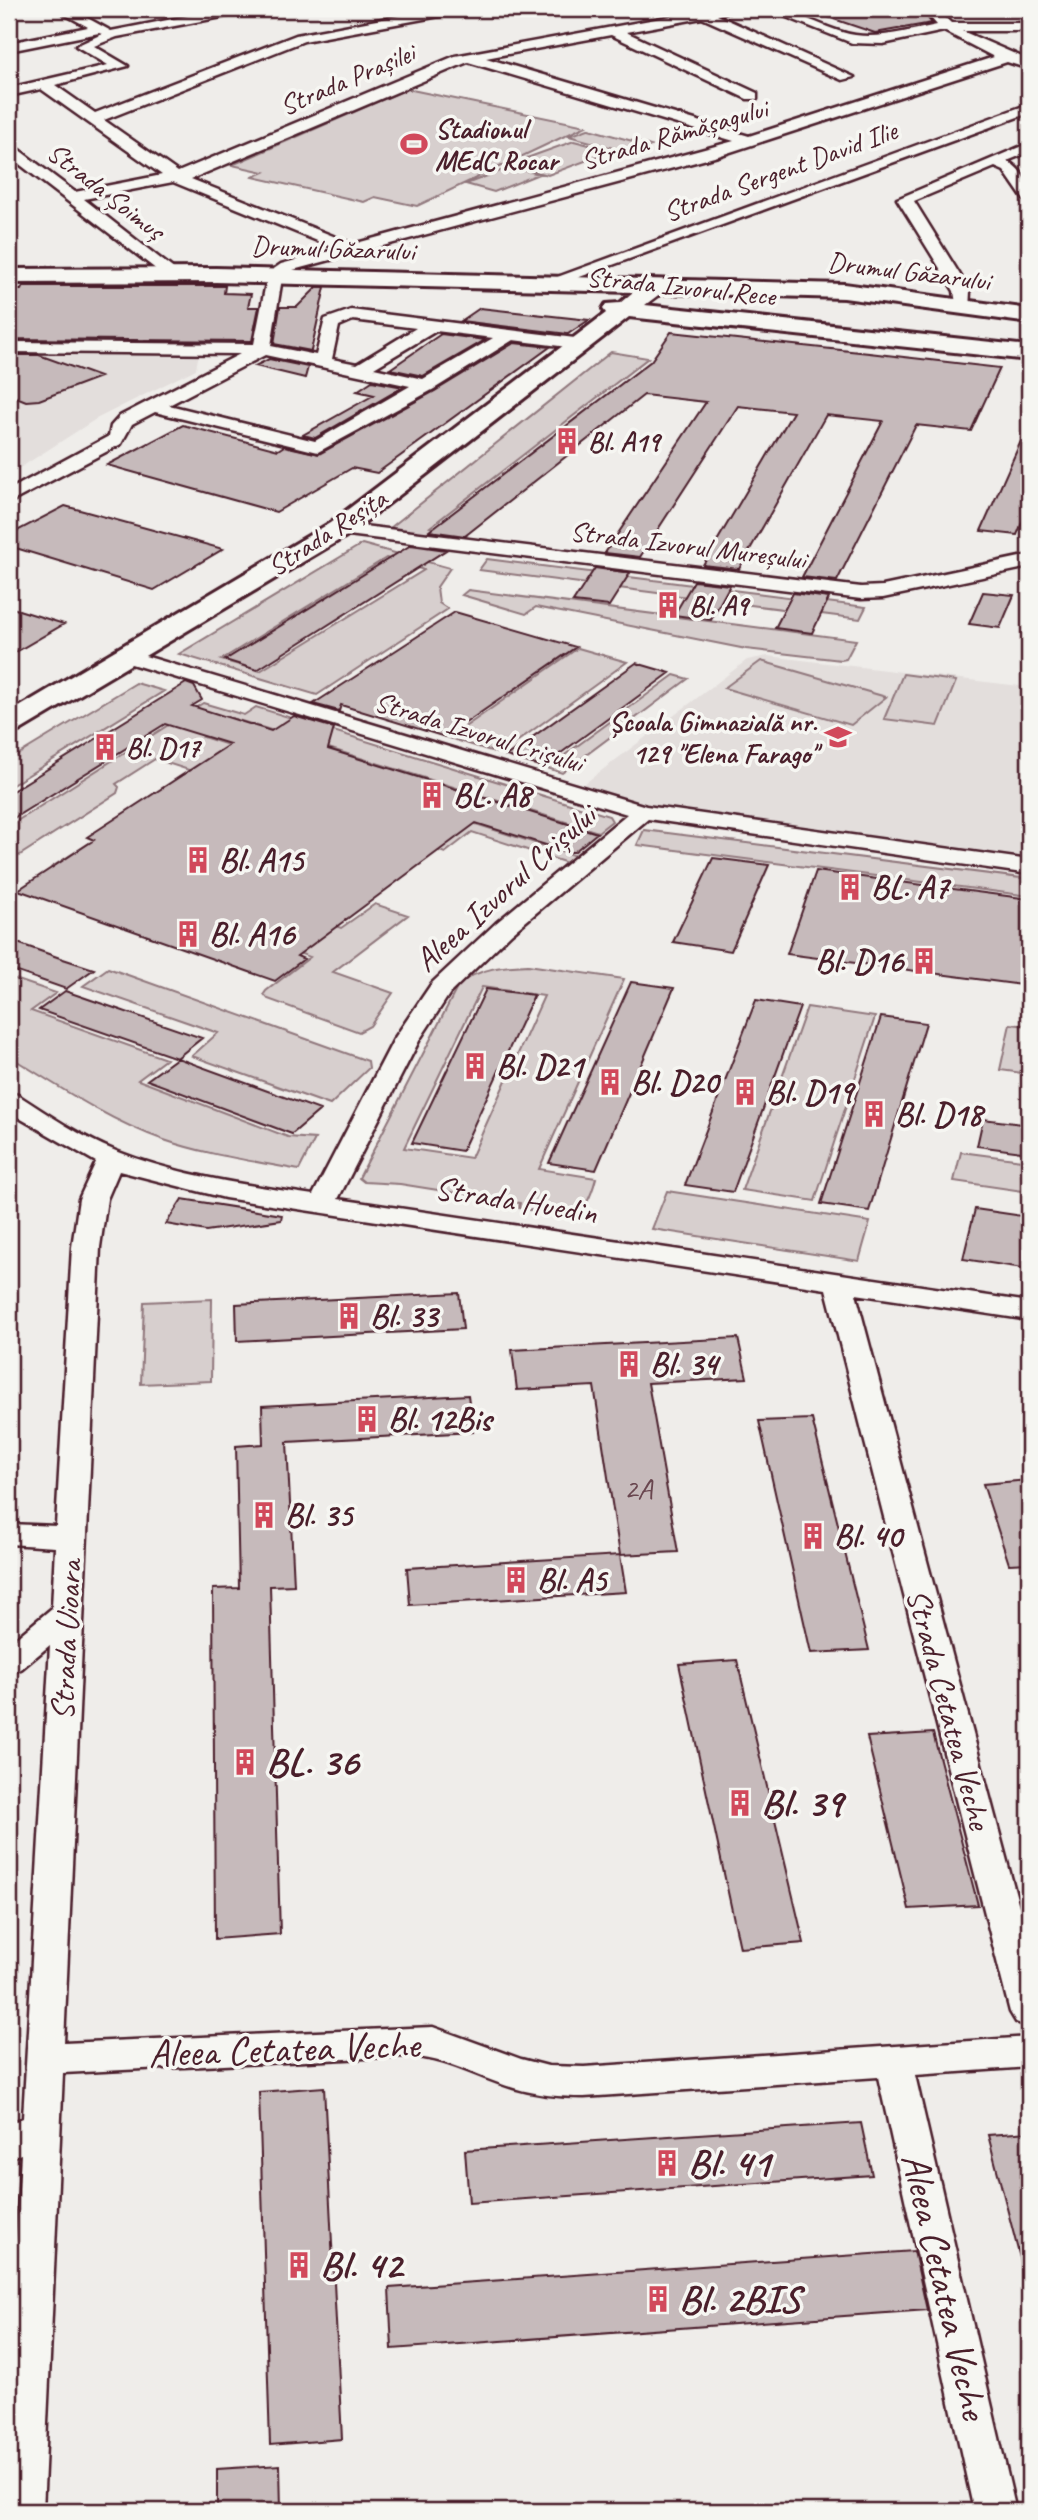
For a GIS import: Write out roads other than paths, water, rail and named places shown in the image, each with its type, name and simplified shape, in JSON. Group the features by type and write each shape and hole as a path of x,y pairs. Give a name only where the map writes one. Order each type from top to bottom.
{"street":[{"path":"61,9 114,34"},
{"path":"9,92 118,68 119,65 83,46 114,34 243,9"},
{"path":"93,119 313,34 456,9"},
{"name":"Strada Prașilei","path":"72,197 176,178 468,57 730,9"},
{"path":"772,9 859,40 883,40 946,27 1029,27"},
{"path":"929,9 946,27 1029,65"},
{"path":"75,16 96,11"},
{"path":"703,14 847,77"},
{"path":"9,47 100,29"},
{"path":"611,30 752,96"},
{"path":"468,57 749,142"},
{"name":"Strada Rămășagului","path":"275,276 287,267 749,142 1007,57"},
{"path":"44,84 176,178 351,249"},
{"name":"Strada Sergent David Ilie","path":"549,284 1029,108"},
{"path":"963,306 962,291 905,199 1029,147"},
{"name":"Strada Șoimuș","path":"9,149 172,274"},
{"path":"995,161 1009,168 1029,197"},
{"name":"Drumul Găzarului","path":"11,273 275,276 853,291 1029,316"},
{"path":"262,349 275,276"},
{"name":"Strada Izvorul Rece","path":"327,278 1029,353"},
{"path":"626,310 656,286"},
{"name":"Strada Reșița","path":"9,725 339,529 626,310"},
{"path":"323,361 331,323 340,317 357,315 583,344"},
{"path":"361,369 435,324"},
{"path":"153,406 318,447 512,334"},
{"path":"9,346 262,349 428,385"},
{"path":"9,497 111,443 118,437 121,423 262,349"},
{"name":"Strada Izvorul Mureșului","path":"339,529 861,593 883,592 1029,561"},
{"name":"Strada Izvorul Crișului","path":"125,656 643,812 1029,867"},
{"name":"Aleea Izvorul Crișului","path":"321,1206 414,1027 441,988 503,928 643,812"},
{"name":"Strada Huedin","path":"9,1101 52,1129 111,1158 160,1175 225,1190 1029,1311"},
{"name":"Strada Uioara","path":"22,2511 25,2134 45,2059 86,1247 93,1199 111,1158"},
{"name":"Strada Cetatea Veche","path":"839,1283 1029,2012"},
{"path":"9,1534 70,1537"},
{"path":"9,1661 67,1613"},
{"name":"Aleea Cetatea Veche","path":"45,2059 405,2041 433,2042 516,2073 548,2081 584,2082 1029,2052"},
{"name":"Aleea Cetatea Veche","path":"893,2062 995,2511"}],"place":[{"name":"Stadionul MEdC Rocar","path":"414,144"},
{"name":"Bl. A19","path":"567,441"},
{"name":"Bl. A9","path":"668,605"},
{"name":"Școala Gimnazială nr. 129 \"Elena Farago\"","path":"838,737"},
{"name":"Bl. D17","path":"105,747"},
{"name":"BL. A8","path":"432,795"},
{"name":"Bl. A15","path":"198,860"},
{"name":"BL. A7","path":"850,887"},
{"name":"Bl. A16","path":"188,934"},
{"name":"Bl. D16","path":"924,961"},
{"name":"Bl. D21","path":"475,1066"},
{"name":"Bl. D20","path":"610,1082"},
{"name":"Bl. D19","path":"745,1092"},
{"name":"Bl. D18","path":"874,1114"},
{"name":"Bl. 33","path":"349,1316"},
{"name":"Bl. 34","path":"629,1364"},
{"name":"Bl. 12Bis","path":"367,1419"},
{"name":"Bl. 35","path":"264,1515"},
{"name":"Bl. 40","path":"813,1536"},
{"name":"Bl. A5","path":"516,1580"},
{"name":"BL. 36","path":"245,1762"},
{"name":"Bl. 39","path":"740,1803"},
{"name":"Bl. 41","path":"667,2163"},
{"name":"Bl. 42","path":"299,2265"},
{"name":"Bl. 2BIS","path":"658,2299"}]}
